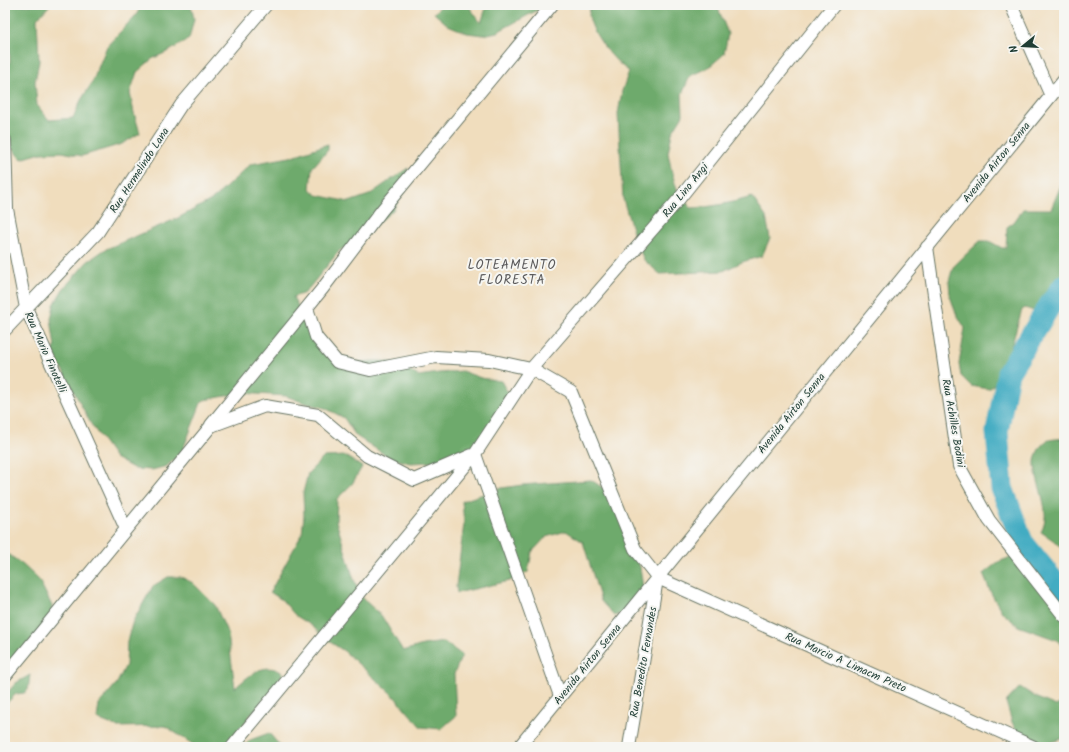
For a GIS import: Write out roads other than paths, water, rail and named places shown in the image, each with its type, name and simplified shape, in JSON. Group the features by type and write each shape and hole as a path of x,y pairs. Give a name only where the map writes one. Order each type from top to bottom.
{"street":[{"name":"Rua Hermelindo Lana","path":"5,330 98,232 181,105 266,5"},
{"path":"5,676 307,308 382,210 552,5"},
{"name":"Rua Lino Angi","path":"232,747 475,454 531,369 679,199 834,5"},
{"path":"1011,5 1051,96"},
{"name":"Avenida Airton Senna","path":"519,747 1064,80"},
{"name":"Rua Mario Finotelli","path":"5,140 7,209 26,308 126,528"},
{"name":"Rua Achilles Bodini","path":"927,247 959,466 988,520 1064,616"},
{"path":"307,308 316,337 337,362 370,370 436,357 489,360 531,369 571,392 635,549 658,578"},
{"path":"210,426 265,406 318,415 367,456 414,480 475,454 560,696"},
{"name":"Rua Benedito Fernandes","path":"629,747 658,578"},
{"name":"Rua Marcio A Limacm Preto","path":"658,578 1034,747"}],"waterway":[{"path":"1064,286 1052,302 1008,373 997,432 1002,488 1022,542 1051,578 1064,587"}],"district":[{"name":"LOTEAMENTO FLORESTA","path":"512,272"}]}
